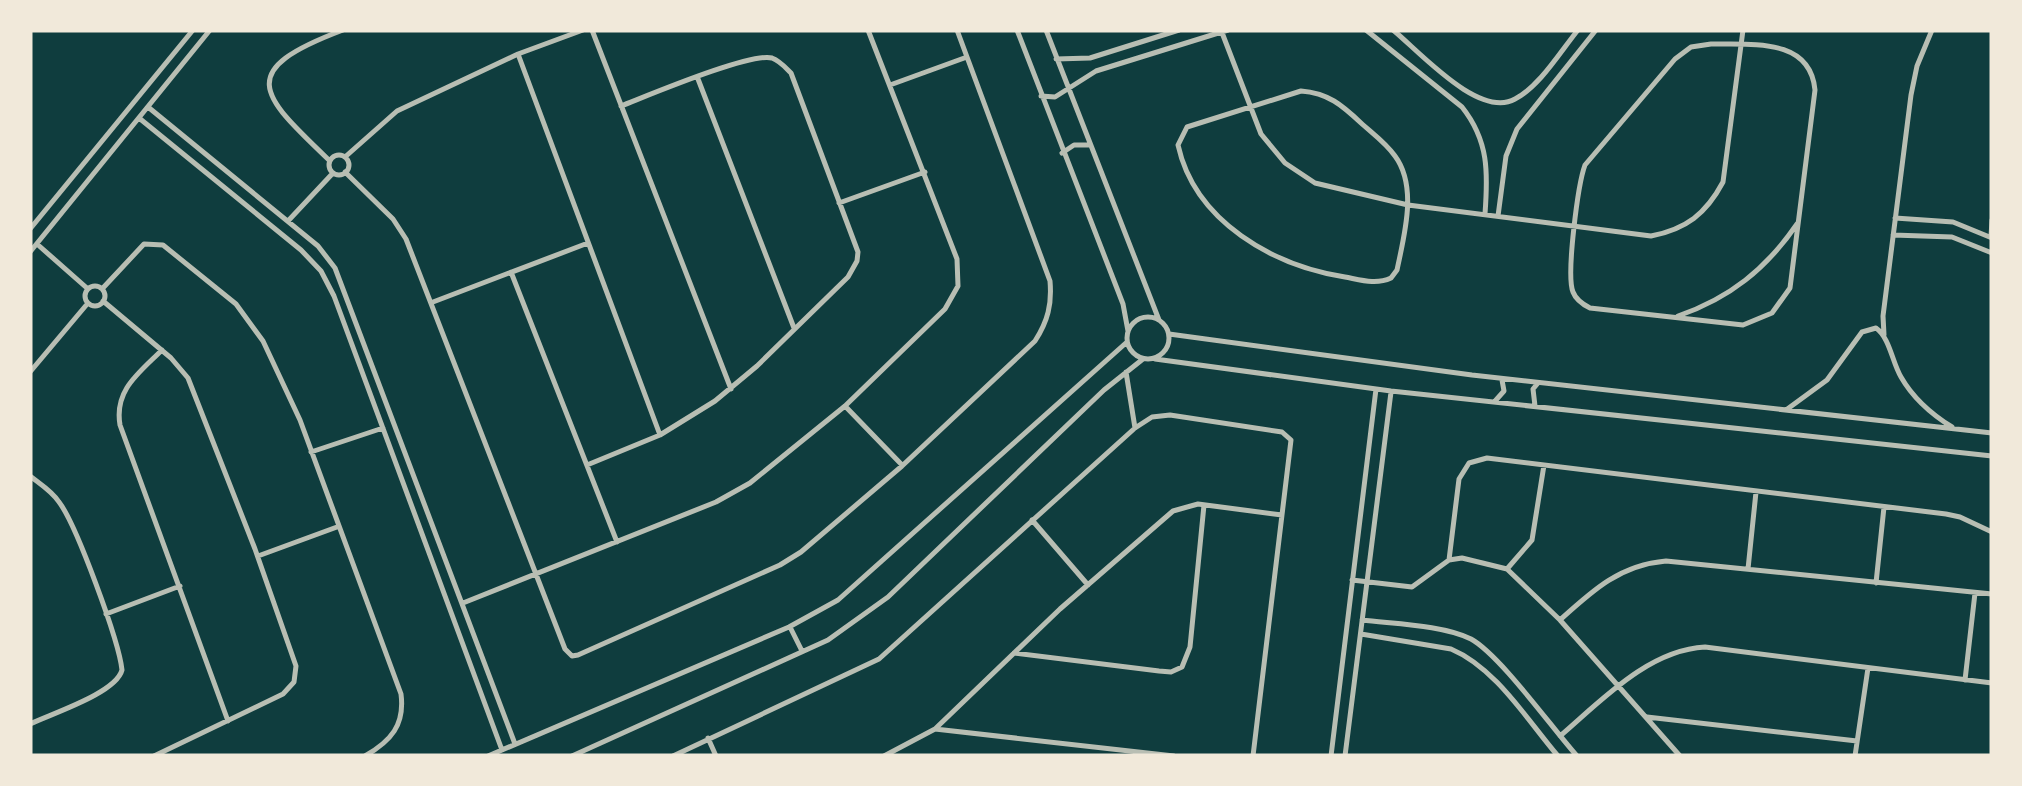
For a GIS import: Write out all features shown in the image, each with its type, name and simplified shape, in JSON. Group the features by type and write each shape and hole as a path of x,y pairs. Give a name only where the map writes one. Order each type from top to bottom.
{"street":[{"path":"30,229 194,30"},
{"path":"30,252 210,30"},
{"path":"333,173 330,160 279,111 269,88 276,63 295,48 343,30"},
{"path":"330,160 345,156 397,111 518,54 583,30"},
{"path":"592,30 731,389"},
{"path":"463,604 716,502 750,483 845,406 945,309 958,286 954,250 868,30"},
{"path":"345,172 400,228 433,302 565,649 578,656 791,559 902,466 1035,341 1049,313 1050,281 958,30"},
{"path":"1017,30 1123,304 1127,342 1133,353 1143,359"},
{"path":"1046,30 1088,145 1159,320 1169,334 1501,379 1992,432"},
{"path":"1056,59 1090,58 1178,30"},
{"path":"1366,30 1462,107 1478,130 1487,156 1485,214"},
{"path":"1393,30 1471,96 1492,104 1515,100 1578,30"},
{"path":"1498,216 1510,142 1596,30"},
{"path":"1042,96 1056,97 1096,71 1223,31 1262,134 1284,163 1316,183 1408,205 1651,236 1674,231 1695,220 1712,203 1723,182 1743,30"},
{"path":"1932,30 1916,66 1911,96 1883,316 1884,335 1893,363 1912,394 1954,428"},
{"path":"1701,44 1788,49 1799,55 1814,77 1797,224 1790,288 1772,313 1744,325 1590,308 1581,303 1571,286 1581,175 1590,155 1675,59 1701,44"},
{"path":"518,54 660,435"},
{"path":"587,465 660,435 731,389 848,276 858,252 790,72 783,64 760,57 621,106"},
{"path":"890,85 967,57"},
{"path":"169,60 179,68"},
{"path":"697,78 794,328"},
{"path":"1531,86 1544,98"},
{"path":"1301,91 1332,98 1395,156 1405,180 1408,205 1397,270 1382,282 1315,273 1266,253 1244,238 1206,201 1190,178 1178,145 1187,127 1250,106 1301,91"},
{"path":"1462,107 1471,96"},
{"path":"148,106 318,246 335,268 515,744"},
{"path":"139,118 312,260 329,284 502,750"},
{"path":"174,147 183,135"},
{"path":"1062,153 1074,145 1088,145"},
{"path":"345,156 349,162 345,172"},
{"path":"88,159 98,168"},
{"path":"288,221 333,173 345,172"},
{"path":"839,203 925,172"},
{"path":"1895,218 1954,222 1991,238 1992,220"},
{"path":"1676,317 1719,299 1758,272 1797,224"},
{"path":"1894,234 1952,237 1992,253"},
{"path":"433,302 588,243"},
{"path":"36,244 88,288"},
{"path":"154,756 283,694 296,674 296,666 258,556 188,378 162,350 103,301 102,289 144,244 163,245 251,320 300,420 401,694 400,724 383,746 365,756"},
{"path":"512,272 616,542"},
{"path":"88,288 102,289"},
{"path":"88,288 88,303 96,306 103,301"},
{"path":"30,372 88,303"},
{"path":"1128,330 1141,318 1159,320"},
{"path":"1786,410 1827,380 1866,330 1876,328 1884,335"},
{"path":"1155,358 1165,352 1169,334"},
{"path":"488,756 790,626 838,600 1127,342"},
{"path":"354,350 366,345"},
{"path":"162,350 124,389 118,413 228,722"},
{"path":"572,756 850,627 888,597 1126,370 1143,359 1390,392 1992,456"},
{"path":"1126,370 1135,428"},
{"path":"1493,401 1504,391 1501,379"},
{"path":"1535,406 1533,389 1538,383"},
{"path":"1332,756 1376,389"},
{"path":"1346,756 1390,392"},
{"path":"845,406 902,466"},
{"path":"674,756 879,658 1135,428 1152,417 1170,415 1286,434 1290,440 1253,756"},
{"path":"310,452 384,428"},
{"path":"1449,560 1459,479 1469,462 1487,458 1960,516 1992,532"},
{"path":"1507,570 1532,540 1544,465"},
{"path":"30,476 52,493 64,509 121,662 116,683 30,724"},
{"path":"1748,569 1756,492"},
{"path":"884,756 935,730 1014,653 1173,511 1204,505 1282,515"},
{"path":"1014,653 1159,671 1182,667 1190,647 1204,505"},
{"path":"1876,583 1884,507"},
{"path":"419,526 432,520"},
{"path":"1032,520 1088,585"},
{"path":"258,556 337,527"},
{"path":"1352,580 1412,587 1449,560 1462,558 1507,570 1560,620 1680,756"},
{"path":"1560,620 1602,584 1628,568 1666,562 1992,594"},
{"path":"106,614 180,586"},
{"path":"1966,680 1976,592"},
{"path":"1362,620 1454,633 1470,639 1496,661 1576,756"},
{"path":"790,626 802,651"},
{"path":"1361,634 1464,654 1485,670 1558,756"},
{"path":"1560,736 1618,686 1664,657 1689,648 1992,683"},
{"path":"1855,756 1868,668"},
{"path":"1646,717 1857,740"},
{"path":"935,730 1174,756"},
{"path":"708,738 716,756"}]}
